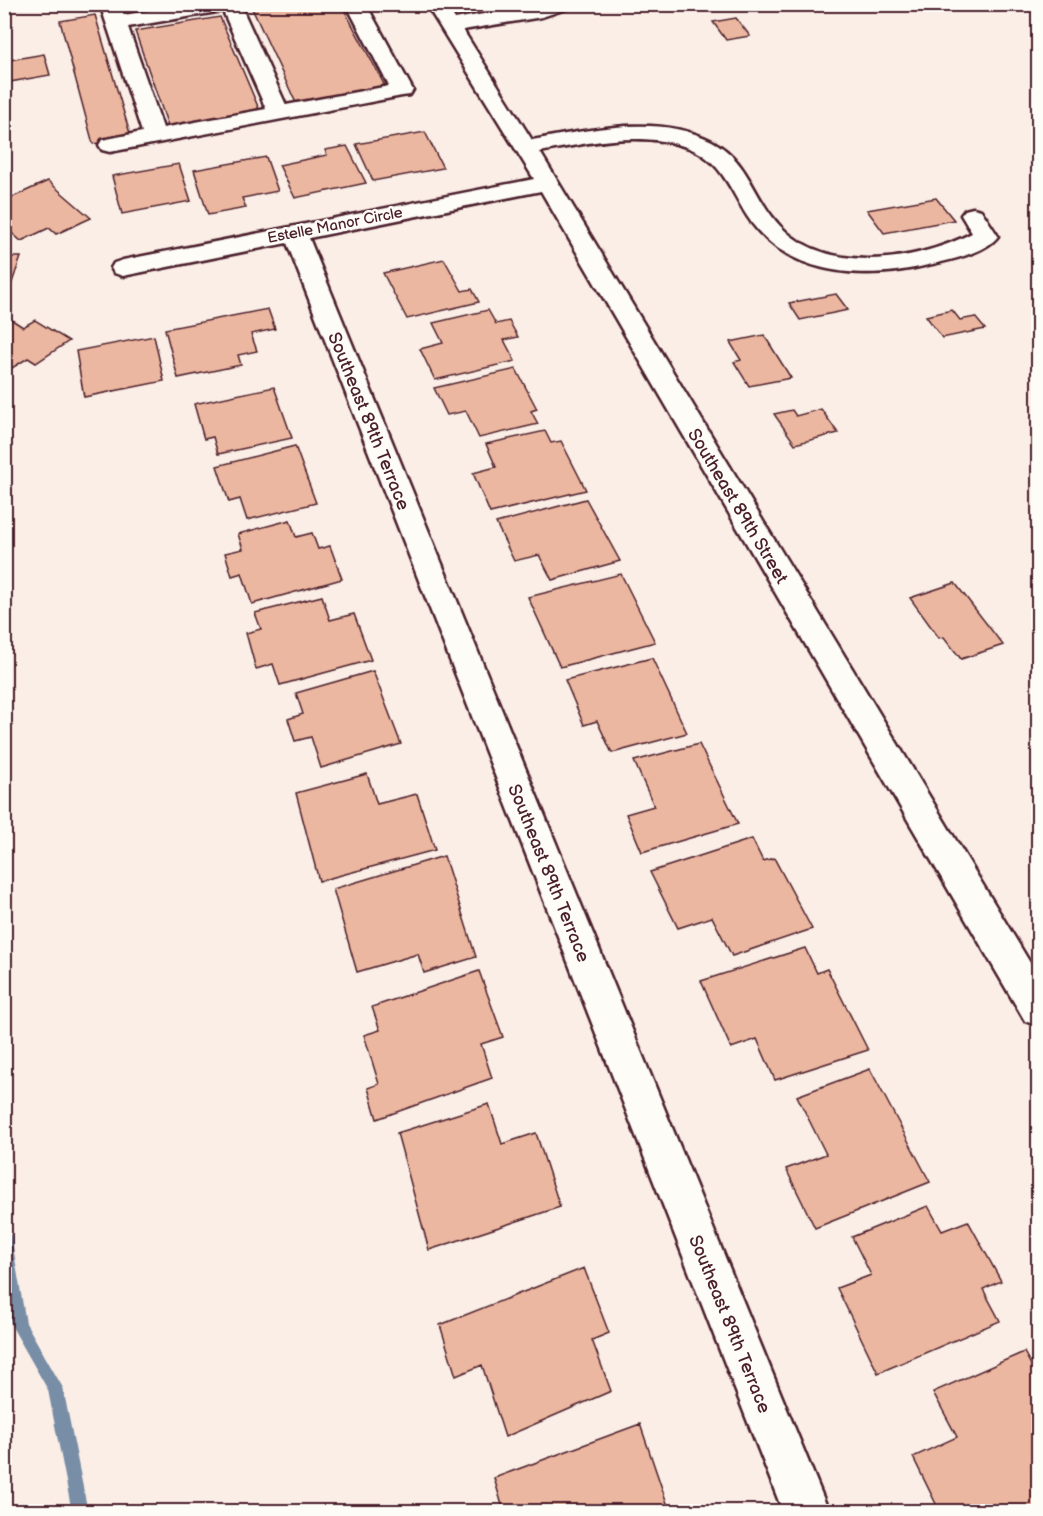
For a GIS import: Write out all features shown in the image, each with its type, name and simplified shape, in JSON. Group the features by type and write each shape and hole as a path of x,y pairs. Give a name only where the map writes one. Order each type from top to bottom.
{"street":[{"path":"154,136 113,14 228,4 279,113"},
{"path":"110,145 402,90 356,4"},
{"path":"442,15 542,11 561,4"},
{"name":"Southeast 89th Street","path":"442,15 548,183 1038,1009"},
{"path":"526,148 602,134 673,136 699,143 719,156 741,182 753,208 765,225 794,250 819,259 860,266 900,263 955,252 971,246 986,236 973,215"},
{"name":"Estelle Manor Circle","path":"123,268 548,183"},
{"name":"Southeast 89th Terrace","path":"295,233 806,1512"}],"building":[{"path":"139,4 197,4 142,13"},
{"path":"250,4 341,4 385,86 296,103"},
{"path":"95,15 131,137 93,144 60,21"},
{"path":"220,17 259,109 168,126 135,31"},
{"path":"736,18 750,36 726,40 713,22"},
{"path":"44,54 50,75 4,83 4,61"},
{"path":"425,132 443,168 373,181 356,144"},
{"path":"347,146 366,183 295,198 279,165 327,155 325,150"},
{"path":"266,157 278,191 242,198 246,208 208,215 194,170"},
{"path":"179,164 191,201 122,214 112,176"},
{"path":"48,181 91,218 56,234 49,228 21,241 4,226 4,201"},
{"path":"936,198 954,220 884,233 867,210"},
{"path":"4,257 21,257 8,294 4,294"},
{"path":"444,259 462,291 472,289 479,302 407,319 383,273"},
{"path":"836,294 848,310 800,320 789,303"},
{"path":"268,309 275,329 251,334 257,351 238,355 241,365 178,378 165,329"},
{"path":"488,310 496,324 509,321 518,337 504,340 515,361 435,380 420,349 443,343 433,323"},
{"path":"952,310 960,320 975,317 985,329 942,338 926,316"},
{"path":"4,315 23,327 35,320 69,341 36,363 28,358 4,373"},
{"path":"764,335 791,378 749,386 734,362 741,360 730,342"},
{"path":"154,336 164,381 84,397 76,351"},
{"path":"516,369 537,409 531,411 538,424 479,438 466,411 447,415 434,388"},
{"path":"274,387 292,438 218,454 213,437 204,439 194,404"},
{"path":"821,409 838,433 795,444 774,414 792,410 796,416"},
{"path":"545,431 551,443 561,441 586,490 490,513 473,473 496,467 486,444"},
{"path":"295,446 316,503 247,520 240,499 229,502 217,466"},
{"path":"586,499 620,561 552,580 539,555 514,561 496,523"},
{"path":"290,520 296,537 312,533 318,549 330,546 342,579 252,604 242,573 232,576 225,553 243,549 238,534"},
{"path":"621,574 655,642 560,667 528,597"},
{"path":"955,583 1003,645 961,659 944,637 939,638 910,598"},
{"path":"322,596 330,620 354,614 371,660 280,685 273,664 256,669 246,633 261,629 255,613"},
{"path":"652,658 687,733 612,753 597,721 584,725 565,680"},
{"path":"373,671 401,744 321,768 311,737 295,741 288,719 303,714 296,693"},
{"path":"699,744 738,824 642,852 626,814 654,806 634,761"},
{"path":"367,774 377,804 417,794 435,850 319,881 296,793"},
{"path":"752,839 763,861 774,858 812,929 732,956 712,917 678,928 650,872"},
{"path":"444,856 476,957 424,973 418,954 357,972 333,889"},
{"path":"805,948 817,973 827,969 868,1050 775,1080 757,1039 731,1048 701,981"},
{"path":"479,971 503,1037 481,1044 492,1078 377,1119 368,1088 379,1084 364,1035 380,1030 372,1007"},
{"path":"870,1069 930,1182 815,1228 786,1169 826,1154 797,1096"},
{"path":"489,1104 502,1144 536,1133 560,1207 429,1250 397,1133"},
{"path":"928,1206 942,1231 968,1221 1001,1281 983,1289 1000,1321 878,1373 837,1288 871,1275 852,1237"},
{"path":"584,1268 609,1333 592,1340 611,1391 505,1437 482,1365 456,1376 440,1325"},
{"path":"1024,1352 1038,1378 1038,1512 940,1512 913,1457 957,1437 933,1392"},
{"path":"640,1424 670,1512 504,1512 494,1478"}],"waterway":[{"path":"4,1235 19,1325 55,1388 80,1512"}]}
